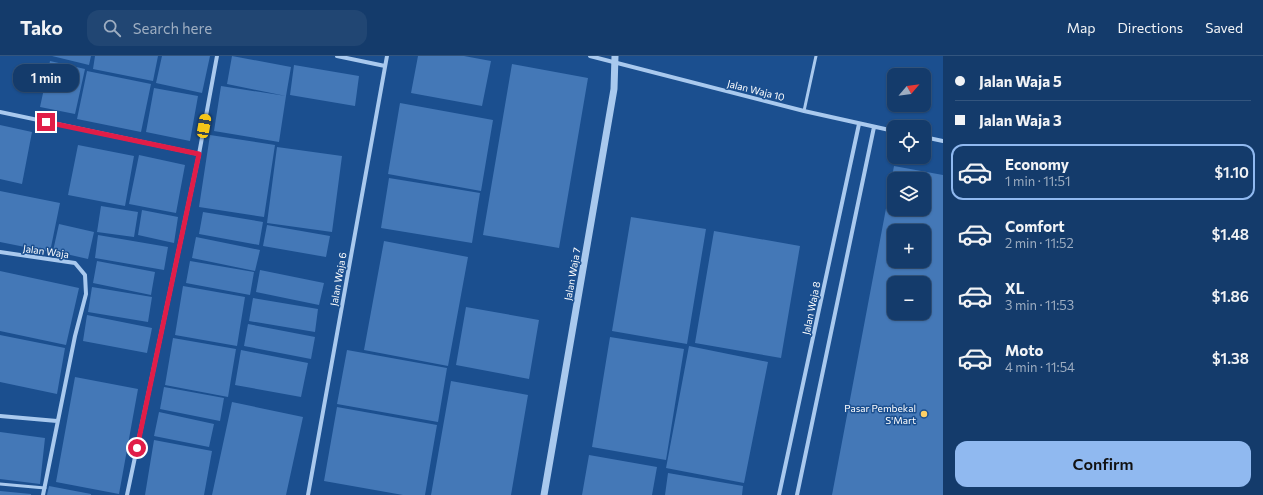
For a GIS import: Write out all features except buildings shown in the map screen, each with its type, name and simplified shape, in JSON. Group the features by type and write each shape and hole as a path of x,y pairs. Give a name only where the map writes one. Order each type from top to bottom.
{"street":[{"path":"127,495 199,154 217,56"},
{"path":"337,56 385,66"},
{"name":"Jalan Waja 6","path":"308,495 387,56"},
{"name":"Jalan Waja 10","path":"590,56 614,59 804,110 887,130"},
{"name":"Jalan Waja 7","path":"544,495 614,89 614,59"},
{"path":"0,112 199,154"},
{"name":"Jalan Waja 8","path":"779,495 859,124"},
{"path":"797,495 874,127"},
{"path":"931,138 943,141"},
{"name":"Jalan Waja","path":"0,252 75,263 85,275 86,294 57,421"},
{"path":"0,416 57,421 43,495"}],"lane":[{"path":"804,110 816,56"},
{"path":"0,484 45,488"}],"place":[{"name":"Pasar Pembekal S'Mart","path":"924,414"}],"route":[{"path":"46,122 199,154 137,448"}]}
